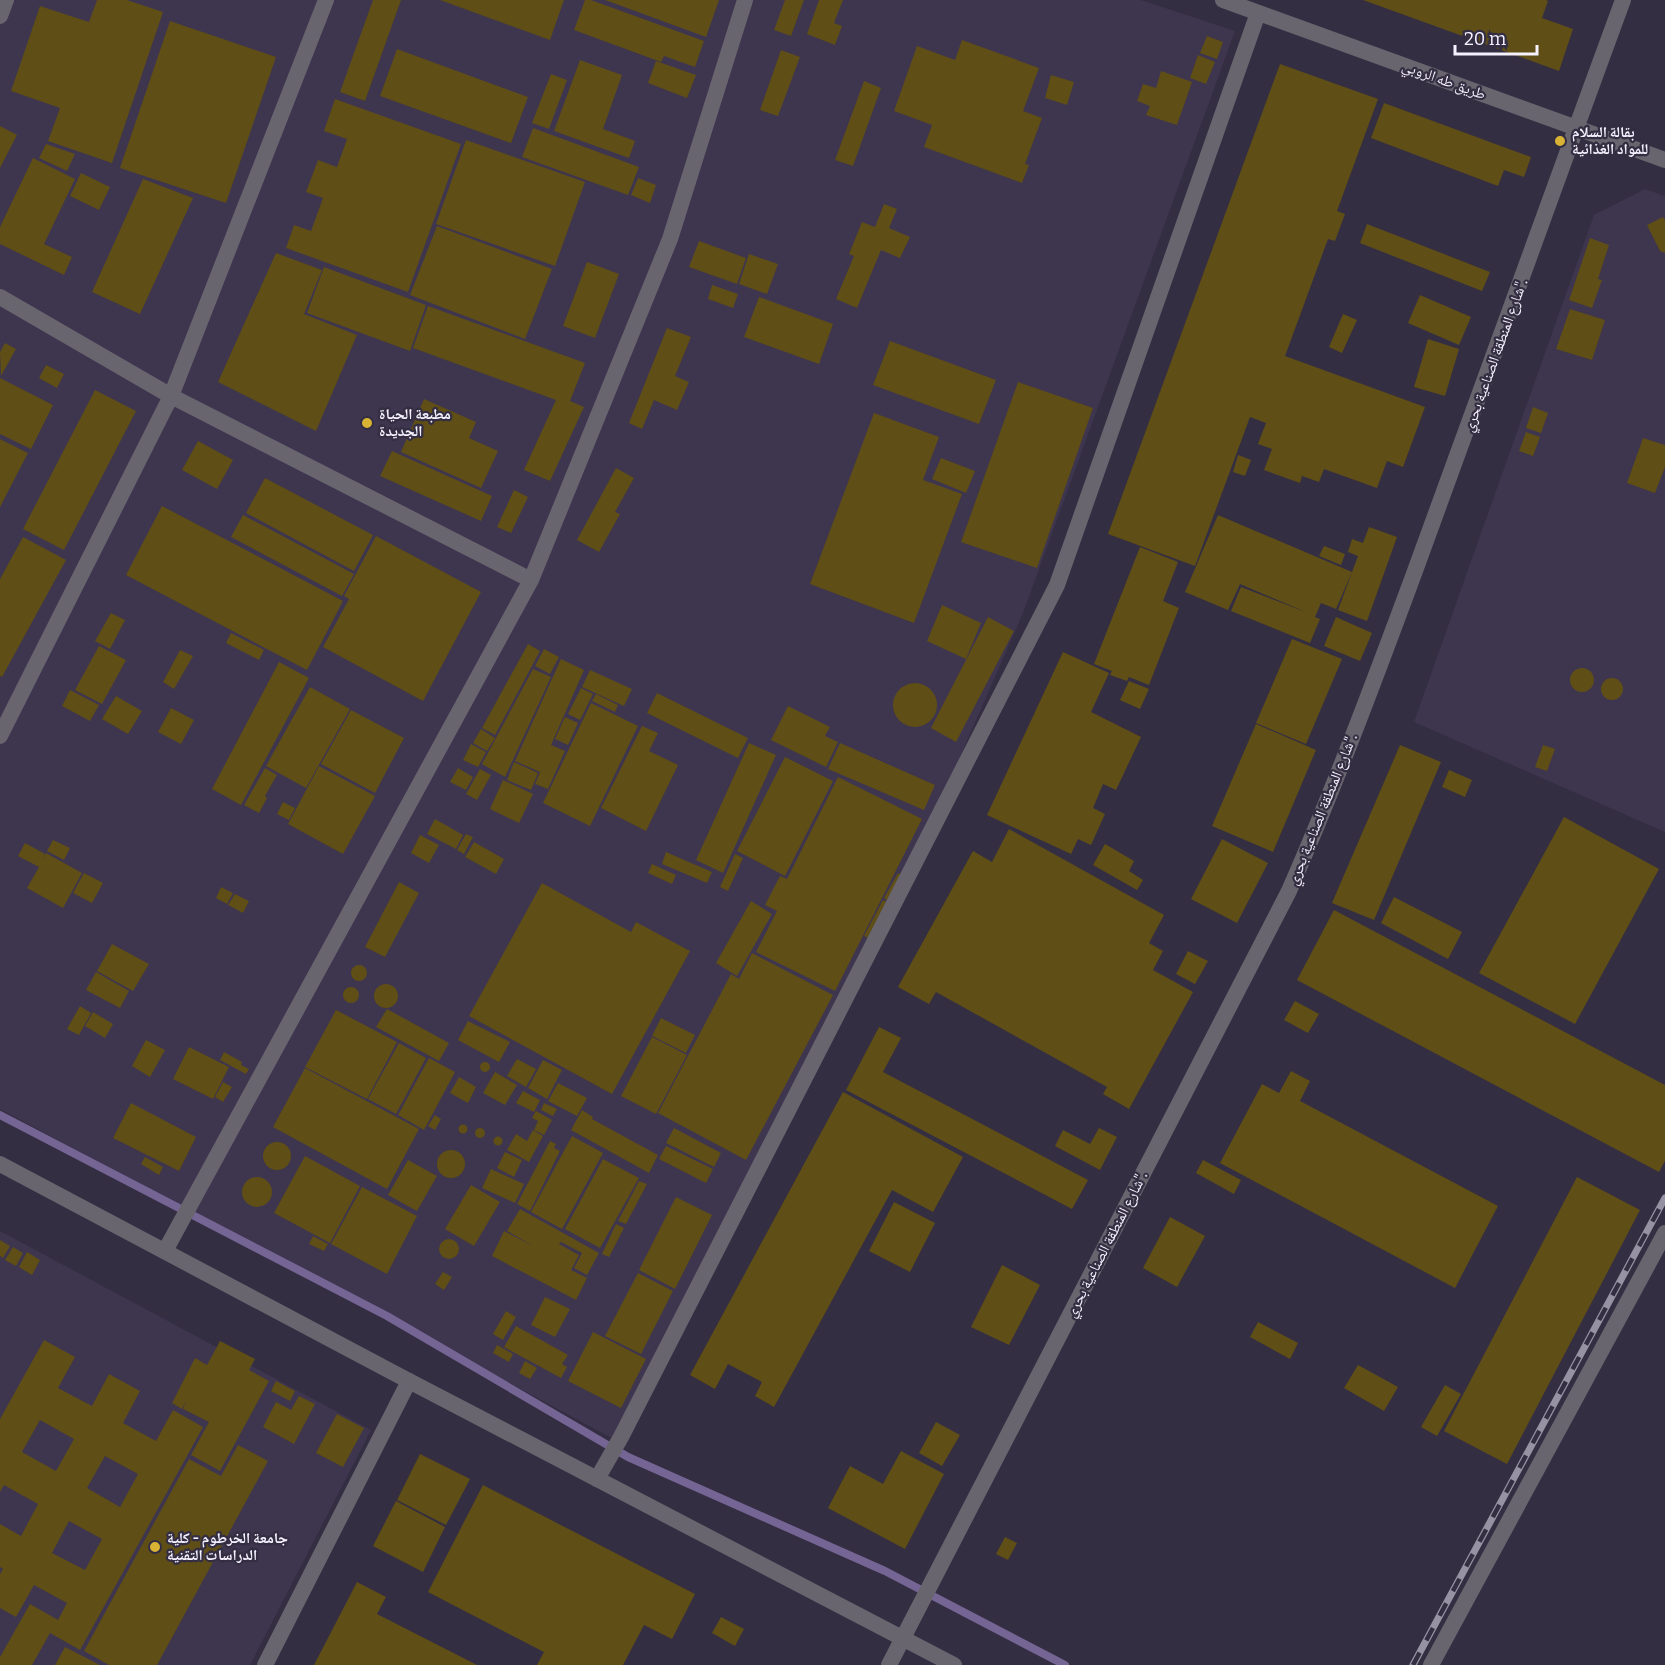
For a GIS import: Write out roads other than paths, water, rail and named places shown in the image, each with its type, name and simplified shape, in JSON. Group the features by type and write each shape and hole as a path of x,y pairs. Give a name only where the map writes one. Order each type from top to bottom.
{"street":[{"path":"0,16 6,0"},
{"path":"0,736 171,396 326,0"},
{"path":"165,1251 531,580 670,239 745,0"},
{"name":"طريق طه الروبي","path":"1224,0 1665,160"},
{"name":"شارع المنطقة الصناعية بحري\".","path":"889,1665 1289,891 1321,818 1371,691 1623,0"},
{"path":"597,1479 1057,585 1258,13"},
{"path":"0,297 171,396 531,580"},
{"path":"0,1164 409,1381 954,1665"},
{"path":"1431,1665 1665,1233"},
{"path":"265,1665 409,1381"}],"waterway":[{"path":"0,1115 387,1316 628,1457 885,1571 1065,1665"}],"railway":[{"path":"1413,1665 1665,1198"}],"place":[{"name":"بقالة السلام للمواد الغذائية","path":"1560,141"},
{"name":"مطبعة الحياة الجديدة","path":"367,423"},
{"name":"جامعة الخرطوم - كلية الدراسات التقنية","path":"155,1547"}]}
